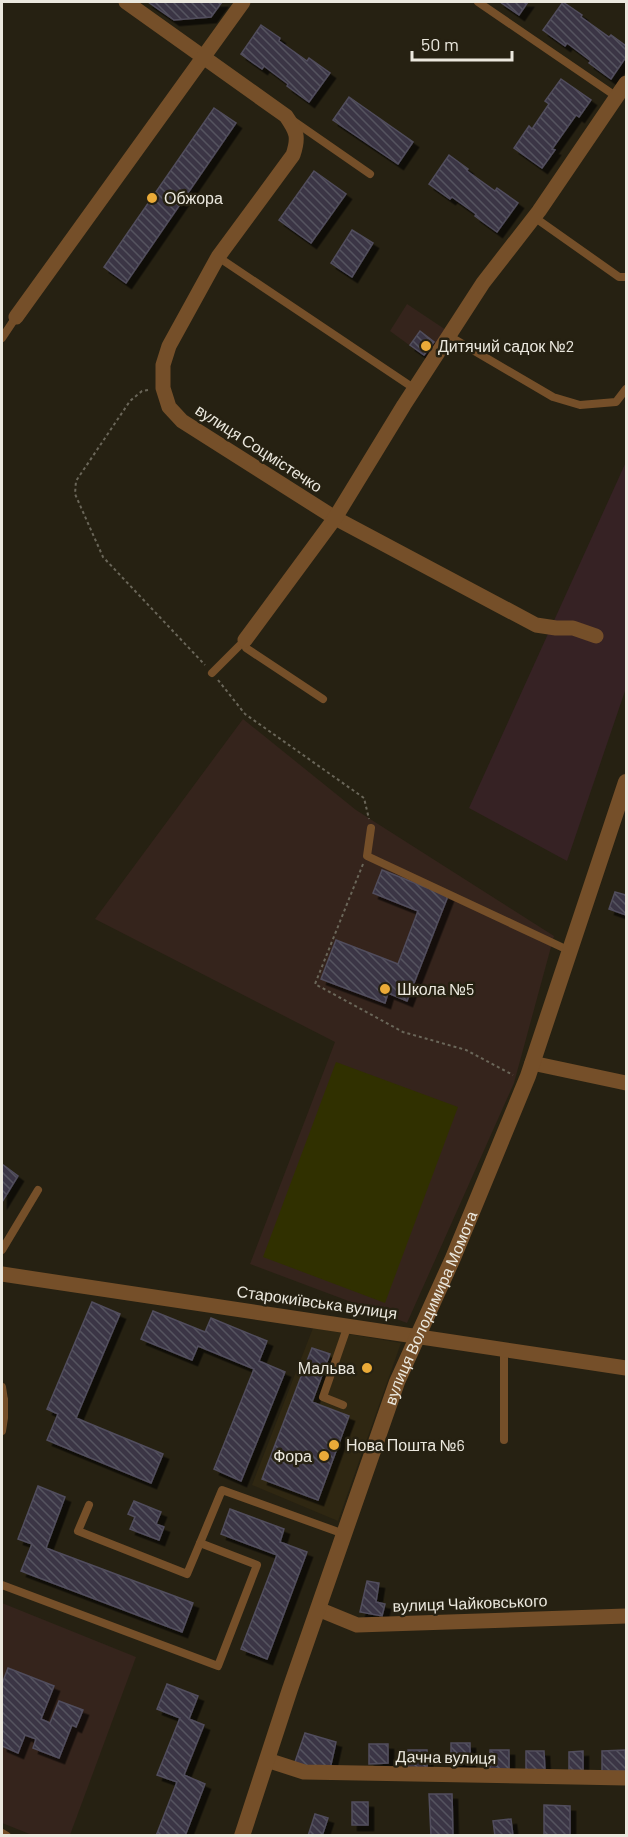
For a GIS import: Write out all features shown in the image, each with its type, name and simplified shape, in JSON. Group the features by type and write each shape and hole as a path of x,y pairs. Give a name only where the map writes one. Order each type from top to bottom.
{"street":[{"path":"126,2 286,116 296,130 297,143 293,155 218,257 169,346 163,365 163,388"},
{"path":"8,324 243,2"},
{"path":"245,640 335,518 483,284 622,101 627,83"},
{"name":"вулиця Соцмістечко","path":"163,388 169,407 182,421 335,518 537,625 573,628 596,636"},
{"name":"вулиця Володимира Момота","path":"242,1836 397,1382 453,1258 525,1082 627,782"},
{"path":"532,1063 627,1083"},
{"name":"Старокиївська вулиця","path":"2,1274 627,1368"},
{"name":"вулиця Чайковського","path":"318,1609 357,1625 627,1616"},
{"name":"Дачна вулиця","path":"267,1760 304,1772 627,1778"}],"lane":[{"path":"478,2 622,101"},
{"path":"286,116 370,174"},
{"path":"534,217 619,277 627,277"},
{"path":"218,257 415,389"},
{"path":"2,338 8,324"},
{"path":"449,336 554,397 580,405 616,402 627,389"},
{"path":"212,673 245,640"},
{"path":"245,640 246,648 323,699"},
{"path":"371,828 367,856 570,951"},
{"path":"2,1250 38,1190"},
{"path":"343,1405 323,1397 348,1325"},
{"path":"504,1348 504,1440"},
{"path":"2,1387 4,1418 2,1431"},
{"path":"89,1505 78,1532 188,1574 222,1490 344,1533"},
{"path":"2,1586 218,1666 257,1564 200,1543"},
{"path":"2,1833 7,1836"}],"path":[{"path":"163,388 142,391 130,400 76,482 75,494 103,557 212,673 245,714 364,798 371,828"},
{"path":"367,856 315,984 403,1032 466,1050 525,1082"}],"shaded area":[{"name":"Дитячий садок №2","path":"407,304 449,332 431,361 390,331"},
{"path":"626,462 626,688 567,861 469,808"},
{"name":"Школа №5","path":"243,719 356,810 554,936 514,1083 407,1323 250,1264 335,1042 95,919"},
{"path":"336,1062 458,1107 385,1303 263,1257"},
{"path":"313,1328 401,1343 338,1521 252,1485"},
{"path":"2,1603 136,1657 70,1835 32,1835 2,1823"}],"building":[{"path":"148,2 222,2 211,17 174,20"},
{"path":"500,2 528,2 519,15"},
{"path":"563,2 609,37 611,35 626,46 626,57 611,79 567,43 565,46 543,30"},
{"path":"261,25 307,61 309,58 330,73 309,102 264,66 262,69 241,54"},
{"path":"561,79 591,100 579,117 576,115 552,149 555,150 542,168 514,148 529,126 532,129 549,104 545,101"},
{"path":"349,97 413,142 398,164 333,120"},
{"path":"214,108 236,123 126,283 104,267"},
{"path":"449,155 495,191 497,188 518,203 497,232 452,197 450,199 429,184"},
{"path":"314,171 346,194 311,243 279,220"},
{"path":"352,230 373,243 352,277 331,263"},
{"path":"420,331 434,342 424,355 410,345"},
{"path":"382,870 448,896 407,1001 388,993 385,1003 321,979 336,940 398,964 418,911 373,893"},
{"path":"615,892 626,895 626,915 609,909"},
{"path":"2,1164 18,1176 2,1202"},
{"path":"92,1302 120,1314 76,1418 163,1454 151,1483 47,1440 58,1414 47,1409"},
{"path":"153,1311 205,1332 211,1318 267,1341 259,1361 285,1372 241,1481 214,1469 254,1369 198,1346 192,1360 141,1339"},
{"path":"312,1348 330,1354 312,1402 349,1416 318,1500 262,1479"},
{"path":"38,1486 65,1497 46,1548 193,1603 182,1632 21,1571 32,1544 18,1539"},
{"path":"134,1501 161,1512 156,1524 164,1527 159,1540 130,1529 135,1517 128,1514"},
{"path":"230,1509 284,1529 280,1542 307,1552 267,1659 241,1649 277,1555 221,1534"},
{"path":"367,1581 379,1583 376,1602 385,1604 382,1616 360,1612"},
{"path":"8,1668 54,1686 41,1719 50,1723 59,1701 83,1710 76,1727 72,1725 59,1758 33,1748 36,1739 25,1735 18,1753 2,1746 2,1684"},
{"path":"167,1684 198,1696 189,1719 204,1725 184,1775 205,1784 185,1836 156,1836 177,1782 157,1775 180,1718 157,1709"},
{"path":"305,1733 336,1742 330,1769 294,1765"},
{"path":"451,1743 470,1743 470,1763 451,1763"},
{"path":"369,1744 388,1744 388,1763 369,1764"},
{"path":"408,1750 427,1750 427,1770 408,1770"},
{"path":"490,1750 509,1750 509,1770 490,1770"},
{"path":"625,1750 626,1771 602,1771 602,1751"},
{"path":"526,1751 544,1751 545,1770 526,1771"},
{"path":"583,1751 583,1771 569,1772 569,1752"},
{"path":"429,1794 452,1794 453,1836 431,1836"},
{"path":"352,1802 368,1802 368,1825 352,1825"},
{"path":"544,1805 570,1806 570,1836 544,1836"},
{"path":"315,1814 328,1818 322,1836 308,1836"},
{"path":"511,1819 513,1836 495,1836 493,1821"}],"place":[{"name":"Обжора","path":"152,198"},
{"name":"Дитячий садок №2","path":"426,346"},
{"name":"Школа №5","path":"385,989"},
{"name":"Мальва","path":"367,1368"},
{"name":"Нова Пошта №6","path":"334,1445"},
{"name":"Фора","path":"324,1456"}]}
